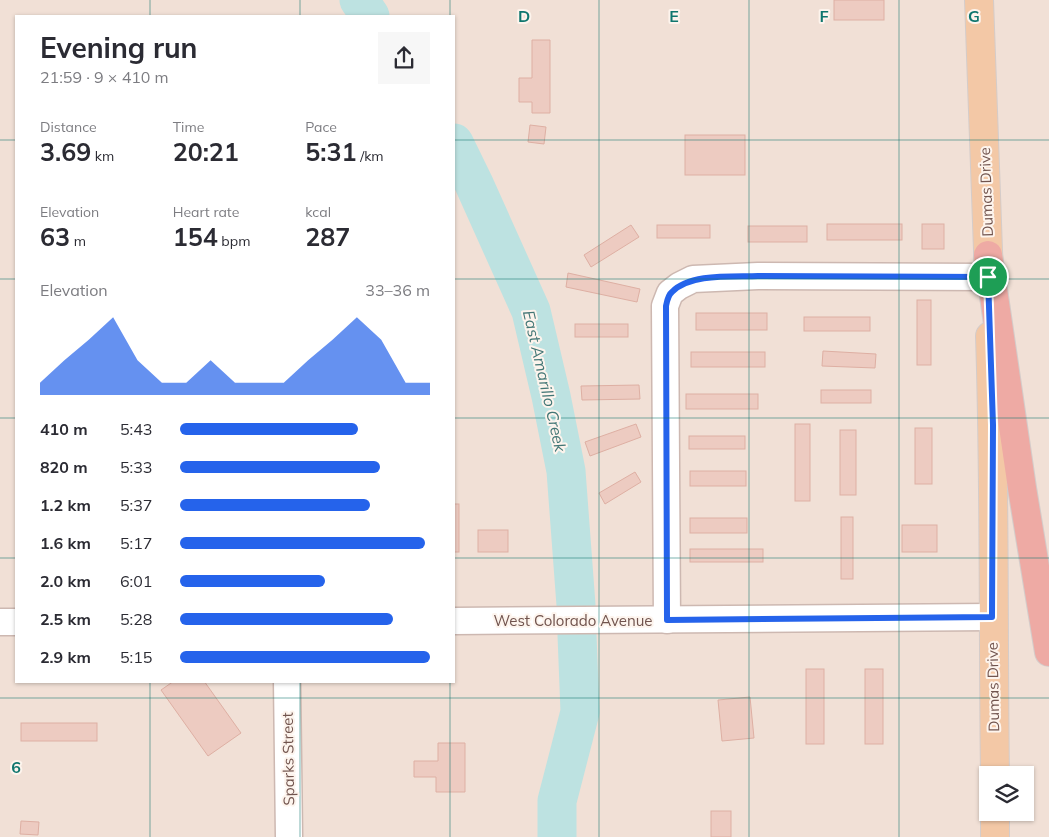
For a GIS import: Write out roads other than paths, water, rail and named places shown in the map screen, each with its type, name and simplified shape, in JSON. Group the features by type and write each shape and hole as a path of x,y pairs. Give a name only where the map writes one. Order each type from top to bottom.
{"highway":[{"path":"988,266 1049,652"}],"main road":[{"name":"Dumas Drive","path":"979,0 993,425 992,617 995,766"},
{"path":"995,821 996,837"}],"street":[{"path":"667,620 666,306 670,293 693,279 988,266"},
{"name":"West Colorado Avenue","path":"455,621 992,617"},
{"path":"0,622 15,622"},
{"name":"Sparks Street","path":"287,683 289,837"}],"waterway":[{"name":"East Amarillo Creek","path":"359,0 369,15"},
{"name":"East Amarillo Creek","path":"455,145 531,311 566,471 576,605"},
{"name":"East Amarillo Creek","path":"557,837 557,801 580,712 577,635"}]}
